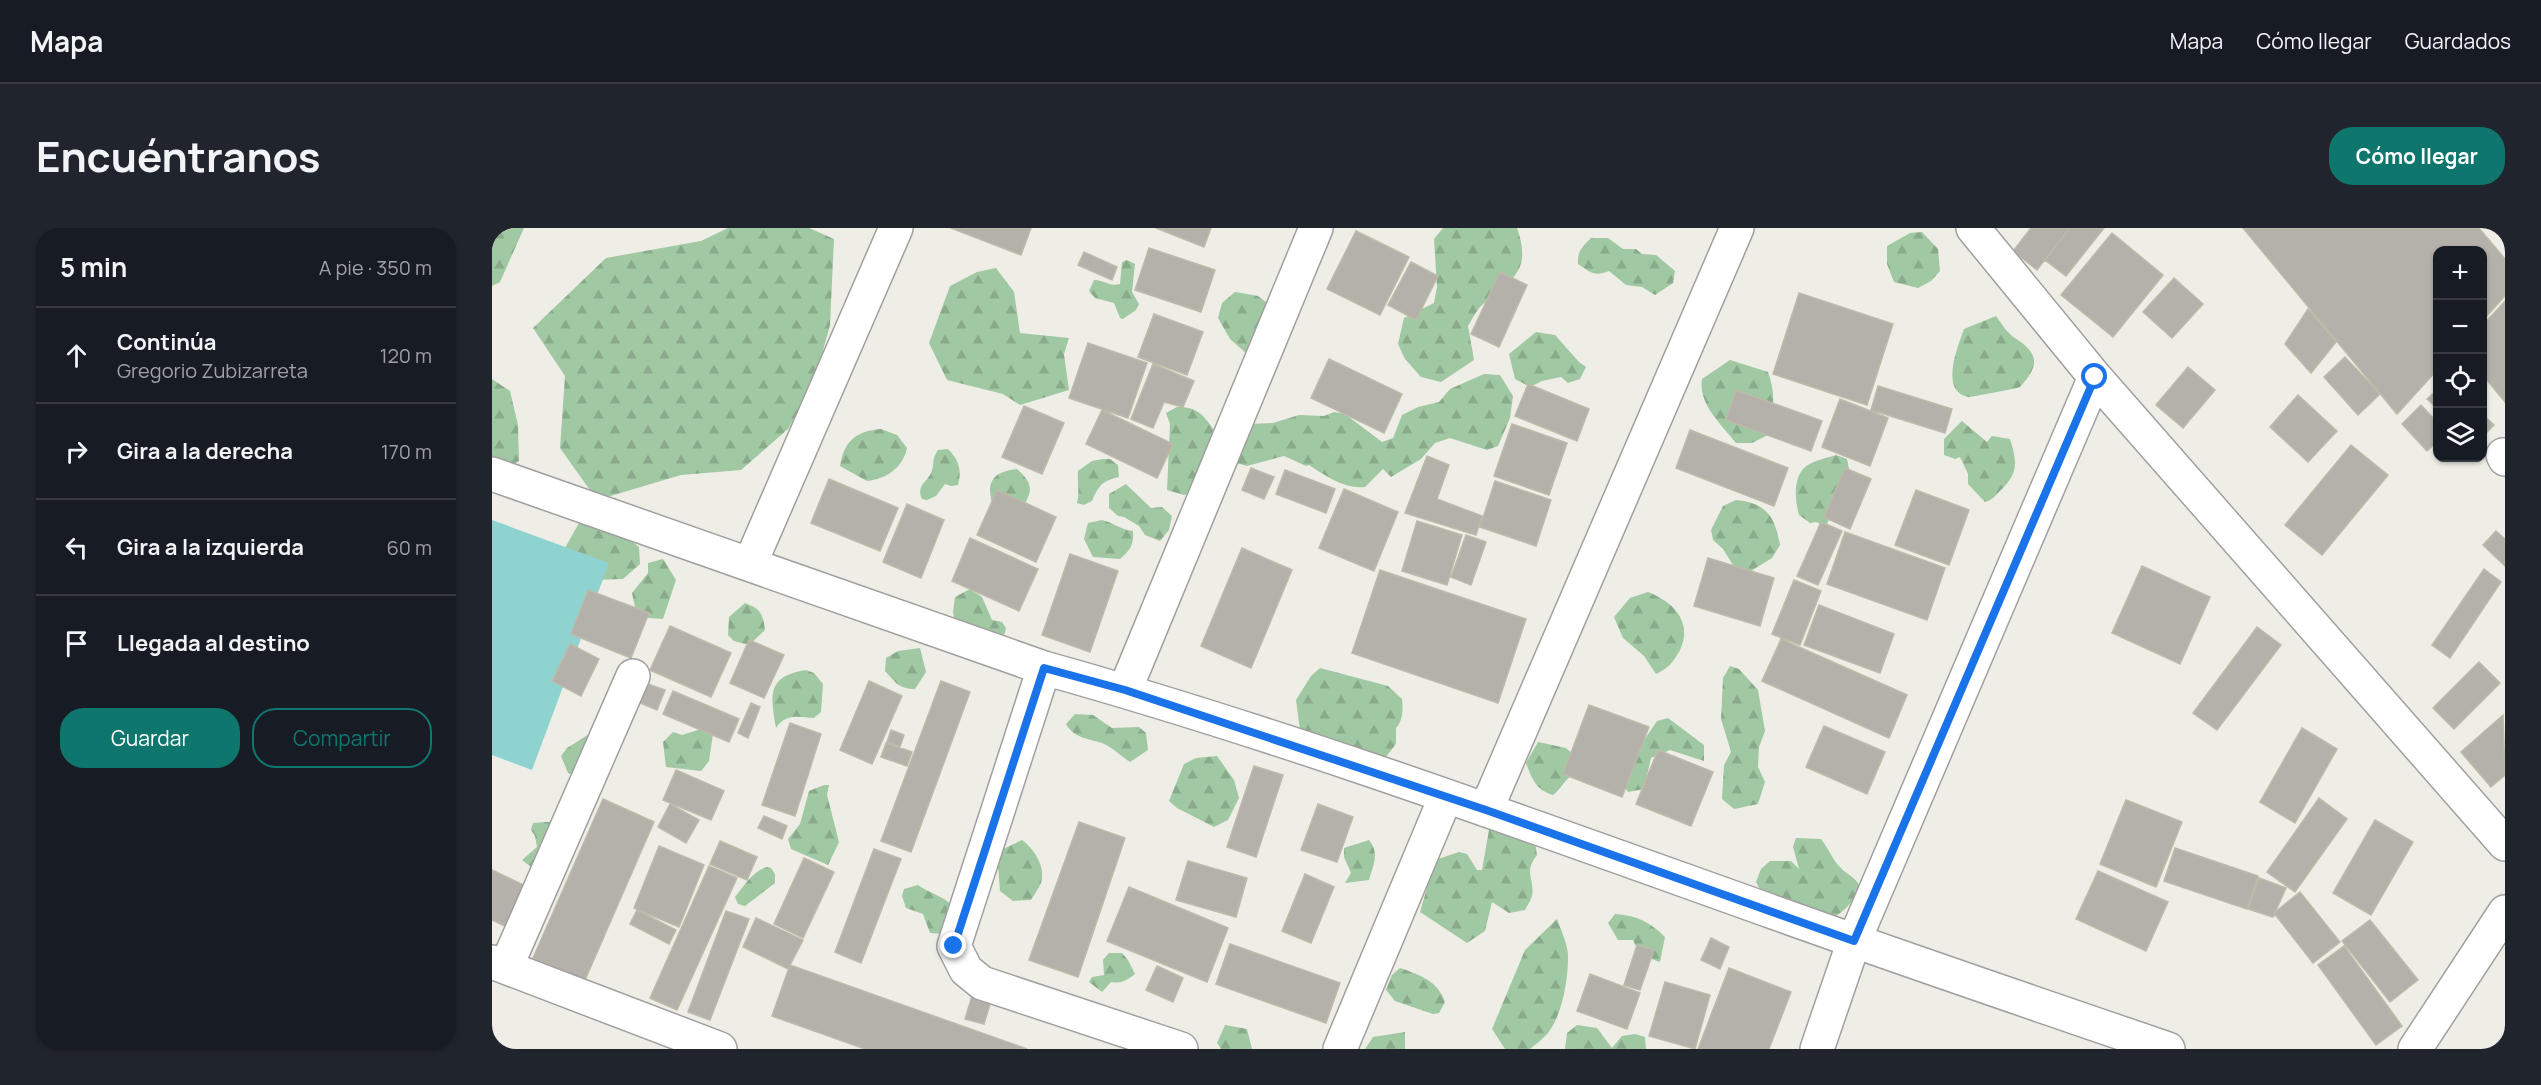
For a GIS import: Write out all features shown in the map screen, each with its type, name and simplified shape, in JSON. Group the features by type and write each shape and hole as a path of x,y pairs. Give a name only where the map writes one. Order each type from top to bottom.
{"street":[{"path":"750,564 896,228"},
{"path":"1125,690 1316,228"},
{"path":"1486,810 1737,228"},
{"path":"1979,230 2095,377 2502,831"},
{"path":"1817,1049 1854,941 2095,377"},
{"path":"492,474 1044,668 1125,690 1446,796 1854,941 2168,1049"},
{"path":"1044,668 954,946 966,970 982,983 1181,1049"},
{"path":"633,676 499,965 714,1048"},
{"path":"1340,1049 1446,796"},
{"path":"2415,1049 2505,912"}],"green space":[{"path":"492,228 524,228 500,282 492,286"},
{"path":"728,228 809,228 834,239 830,325 814,383 788,429 741,470 681,475 597,500 560,448 565,376 533,328 606,258 701,241"},
{"path":"1443,228 1517,228 1522,256 1516,274 1481,306 1468,326 1474,360 1441,382 1421,377 1405,359 1398,344 1404,318 1434,303 1437,287 1434,239"},
{"path":"1922,232 1938,249 1940,271 1931,281 1918,288 1894,282 1887,264 1887,246 1910,233"},
{"path":"1591,238 1608,238 1623,249 1636,249 1642,254 1656,255 1675,271 1673,283 1655,295 1642,287 1626,285 1609,271 1596,274 1589,271 1578,264 1578,256"},
{"path":"1127,260 1135,264 1132,292 1139,304 1136,310 1123,319 1120,318 1114,303 1095,298 1089,291 1094,280 1113,285 1120,284 1122,262"},
{"path":"996,268 1014,292 1020,333 1069,338 1064,354 1069,390 1020,405 1003,394 947,380 929,343 950,286 977,272"},
{"path":"1235,292 1258,296 1274,308 1247,354 1230,339 1218,318 1222,303"},
{"path":"1996,316 2010,334 2033,355 2031,373 2020,387 1968,397 1959,393 1952,377 1961,337 1964,329"},
{"path":"1536,332 1555,335 1586,367 1580,379 1568,383 1561,377 1542,381 1530,387 1515,379 1509,354"},
{"path":"1730,360 1768,372 1771,381 1773,404 1766,436 1752,443 1736,443 1712,413 1704,397 1702,379"},
{"path":"1484,374 1500,375 1513,396 1510,418 1498,446 1487,450 1450,438 1435,443 1421,459 1391,477 1383,469 1365,487 1343,484 1309,465 1306,466 1284,456 1247,466 1233,462 1249,424 1273,423 1299,415 1324,416 1334,412 1345,414 1382,442 1393,438 1402,415 1418,407 1439,402 1450,389"},
{"path":"492,379 510,391 518,425 519,461 492,476"},
{"path":"1177,407 1190,408 1200,413 1215,432 1196,492 1184,495 1167,490 1170,424 1166,413"},
{"path":"1962,421 1987,442 1992,436 2010,439 2015,461 2011,479 1995,496 1985,502 1968,484 1968,474 1960,457 1955,459 1944,455 1944,439"},
{"path":"881,429 897,435 907,448 898,467 881,478 867,481 840,466 845,450 853,439 865,432"},
{"path":"948,449 959,466 958,485 945,484 936,496 927,500 922,499 920,491 931,473 936,453 938,450"},
{"path":"1836,455 1847,459 1850,474 1838,484 1833,511 1826,526 1816,522 1810,523 1799,515 1796,497 1798,478 1807,466"},
{"path":"1110,459 1118,465 1119,477 1102,484 1092,501 1084,505 1077,503 1078,471 1092,461"},
{"path":"1017,469 1030,486 1024,505 995,511 990,494 992,482 1000,473"},
{"path":"1126,484 1151,508 1162,507 1172,516 1169,530 1160,541 1145,535 1139,526 1118,516 1109,508 1109,494"},
{"path":"1736,500 1755,504 1768,513 1780,545 1772,558 1746,574 1736,570 1723,549 1713,540 1711,530 1723,506"},
{"path":"603,519 639,547 640,564 623,579 592,580 565,548 579,523"},
{"path":"1102,520 1133,531 1131,546 1120,559 1093,557 1084,539 1088,523"},
{"path":"663,559 676,580 663,619 637,617 632,593 648,573 648,563"},
{"path":"970,589 982,597 992,620 1002,622 1006,628 1002,643 955,623 953,612 955,597"},
{"path":"1648,592 1673,608 1683,623 1684,632 1683,642 1677,656 1667,667 1656,674 1644,656 1623,638 1614,617 1630,598"},
{"path":"745,603 760,613 765,630 749,645 734,641 728,635 729,617"},
{"path":"920,648 926,672 915,689 901,686 885,671 886,658 898,651"},
{"path":"1730,666 1739,669 1758,690 1765,731 1759,747 1758,767 1765,782 1758,804 1734,809 1722,799 1724,765 1731,752 1721,719 1723,678"},
{"path":"1320,668 1388,686 1402,699 1401,718 1396,728 1396,744 1378,767 1337,741 1300,730 1296,700 1311,676"},
{"path":"806,670 814,673 823,684 821,712 814,718 788,718 776,728 773,706 774,689 784,677"},
{"path":"1075,714 1093,715 1112,728 1139,727 1146,733 1148,750 1130,762 1106,745 1073,733 1066,724"},
{"path":"1668,718 1704,745 1704,761 1670,750 1651,758 1644,789 1628,792 1621,781 1634,755 1657,721"},
{"path":"701,729 713,734 709,761 701,771 666,767 663,742 673,732 682,735"},
{"path":"594,731 576,777 568,773 561,756 567,748"},
{"path":"1538,742 1566,748 1575,756 1571,776 1553,795 1542,790 1535,783 1526,763"},
{"path":"1217,756 1234,780 1239,798 1228,820 1214,827 1177,808 1169,801 1184,764 1196,758"},
{"path":"829,785 827,795 839,842 828,865 791,849 788,839 800,824 809,791"},
{"path":"550,822 555,832 541,867 531,867 522,860 537,847 531,830 533,823"},
{"path":"1516,829 1535,842 1537,855 1530,871 1532,896 1525,910 1509,913 1492,902 1485,931 1467,943 1420,912 1435,860 1459,852 1467,854 1477,870 1482,870 1489,830"},
{"path":"1796,838 1821,839 1837,864 1856,880 1860,887 1855,898 1847,907 1828,921 1763,895 1756,882 1761,869 1770,861 1791,861 1799,869 1793,847"},
{"path":"1022,840 1038,858 1042,877 1031,900 1013,901 1000,891 998,866 1003,849"},
{"path":"1369,840 1375,855 1369,880 1345,883 1351,873 1344,857 1344,848"},
{"path":"767,867 771,868 775,874 775,883 745,906 738,904 735,897 742,888 753,875"},
{"path":"918,885 954,908 944,934 930,933 923,914 906,908 902,896 904,889"},
{"path":"1615,914 1642,920 1665,937 1660,962 1644,954 1633,940 1618,940 1608,923"},
{"path":"1557,919 1566,942 1568,956 1566,986 1557,1016 1548,1033 1530,1049 1505,1049 1492,1029 1525,950"},
{"path":"1109,953 1122,953 1135,974 1124,981 1111,982 1102,992 1089,982 1092,977 1104,975 1103,960"},
{"path":"1400,968 1421,976 1438,989 1445,1002 1439,1013 1433,1014 1395,1001 1386,990 1392,975"},
{"path":"1225,1025 1247,1029 1252,1049 1221,1049 1217,1043"},
{"path":"1577,1025 1597,1028 1612,1048 1622,1036 1635,1034 1645,1037 1646,1049 1565,1049 1567,1033"},
{"path":"1405,1032 1405,1049 1365,1049 1373,1037"}],"shaded area":[{"path":"492,520 609,563 532,770 492,755"}],"building":[{"path":"951,228 1031,228 1021,255"},
{"path":"1156,228 1211,228 1204,247"},
{"path":"2031,228 2070,228 2037,270 2013,251"},
{"path":"2070,228 2104,228 2066,276 2045,260"},
{"path":"2243,228 2479,228 2505,259 2505,296 2487,316 2487,246 2433,246 2433,374 2397,414"},
{"path":"1356,231 1409,257 1380,315 1327,289"},
{"path":"2112,233 2163,275 2113,337 2061,295"},
{"path":"1149,248 1215,270 1201,312 1135,290"},
{"path":"1084,252 1117,267 1112,280 1078,265"},
{"path":"1411,262 1438,276 1416,320 1388,305"},
{"path":"1500,272 1527,285 1499,347 1471,334"},
{"path":"2174,278 2203,304 2172,338 2143,312"},
{"path":"1799,293 1893,324 1867,405 1773,374"},
{"path":"2505,301 2505,402 2487,380 2487,321"},
{"path":"2308,309 2336,342 2311,373 2285,344"},
{"path":"1154,314 1203,332 1187,375 1138,357"},
{"path":"1088,343 1147,363 1128,418 1069,398"},
{"path":"2345,357 2380,394 2358,415 2324,377"},
{"path":"1329,359 1402,394 1384,433 1311,398"},
{"path":"1153,364 1194,381 1183,407 1164,402 1153,428 1131,419"},
{"path":"2188,367 2215,390 2183,428 2156,405"},
{"path":"1528,384 1589,409 1577,441 1515,416"},
{"path":"1878,386 1952,409 1945,433 1871,410"},
{"path":"1736,390 1822,421 1811,451 1726,420"},
{"path":"2433,394 2433,404 2427,399"},
{"path":"2298,395 2337,431 2308,462 2270,427"},
{"path":"1840,399 1888,418 1870,466 1822,447"},
{"path":"2421,405 2433,418 2433,446 2427,451 2402,424"},
{"path":"1024,406 1064,423 1042,474 1002,457"},
{"path":"1102,410 1173,444 1157,478 1086,444"},
{"path":"2487,419 2494,425 2487,432"},
{"path":"1512,424 1567,443 1549,495 1494,476"},
{"path":"1690,430 1788,468 1774,506 1676,468"},
{"path":"2351,445 2388,475 2322,555 2285,525"},
{"path":"1427,456 1449,465 1437,499 1482,516 1476,535 1405,513"},
{"path":"1251,468 1274,477 1264,499 1242,490"},
{"path":"1845,468 1871,479 1850,529 1824,517"},
{"path":"1285,470 1335,489 1326,513 1276,494"},
{"path":"829,479 898,508 880,551 811,523"},
{"path":"1495,481 1551,500 1536,546 1480,527"},
{"path":"1344,489 1398,512 1374,571 1319,548"},
{"path":"997,490 1056,517 1036,562 977,535"},
{"path":"1916,490 1969,510 1949,565 1895,545"},
{"path":"907,504 944,520 921,578 883,562"},
{"path":"1417,521 1462,535 1447,585 1402,571"},
{"path":"1821,522 1842,531 1818,585 1797,576"},
{"path":"2496,531 2505,539 2505,566 2483,545"},
{"path":"1845,532 1945,568 1927,620 1827,584"},
{"path":"1466,535 1486,542 1471,585 1451,577"},
{"path":"970,538 1038,569 1019,611 952,581"},
{"path":"1242,548 1292,570 1251,668 1201,646"},
{"path":"1070,554 1118,571 1090,652 1042,635"},
{"path":"1708,558 1774,578 1760,626 1694,606"},
{"path":"2142,566 2210,597 2180,664 2112,633"},
{"path":"2484,569 2501,582 2450,658 2432,645"},
{"path":"1380,570 1526,619 1498,703 1352,653"},
{"path":"1794,580 1821,591 1800,645 1772,634"},
{"path":"588,590 649,613 631,658 571,634"},
{"path":"1819,605 1894,634 1880,673 1804,645"},
{"path":"670,626 731,653 711,697 650,670"},
{"path":"2257,627 2281,645 2217,730 2193,713"},
{"path":"1781,639 1907,695 1889,738 1762,681"},
{"path":"749,640 784,655 764,698 730,683"},
{"path":"570,644 599,659 581,696 552,681"},
{"path":"2479,662 2500,683 2454,729 2433,708"},
{"path":"869,681 902,696 872,764 840,750"},
{"path":"941,681 970,692 911,852 881,841"},
{"path":"645,683 665,690 657,710 638,702"},
{"path":"673,691 739,719 729,742 663,714"},
{"path":"751,703 760,707 748,738 738,733"},
{"path":"1589,705 1649,727 1622,797 1563,774"},
{"path":"2503,715 2505,775 2491,787 2461,752"},
{"path":"790,723 821,734 795,816 762,805"},
{"path":"1824,726 1885,752 1867,794 1806,767"},
{"path":"2302,728 2337,749 2295,823 2260,802"},
{"path":"891,730 904,735 900,747 887,742"},
{"path":"886,743 912,752 907,766 881,757"},
{"path":"1658,750 1713,772 1691,826 1636,804"},
{"path":"1254,766 1283,775 1256,857 1227,847"},
{"path":"676,770 724,791 711,820 663,800"},
{"path":"2319,798 2347,819 2295,892 2267,872"},
{"path":"603,799 654,822 585,980 533,958"},
{"path":"2126,800 2182,822 2156,887 2100,864"},
{"path":"670,804 699,820 686,843 658,827"},
{"path":"1318,804 1353,817 1337,862 1301,850"},
{"path":"764,816 787,826 782,839 758,828"},
{"path":"2375,820 2413,842 2371,915 2333,893"},
{"path":"1079,822 1125,838 1078,977 1029,960"},
{"path":"720,841 757,857 747,880 710,864"},
{"path":"659,846 704,865 679,927 634,908"},
{"path":"2175,848 2258,876 2247,909 2164,881"},
{"path":"874,849 901,859 861,963 835,952"},
{"path":"804,858 834,872 803,938 774,924"},
{"path":"1188,861 1247,878 1236,917 1176,900"},
{"path":"709,866 737,878 677,1010 650,998"},
{"path":"492,870 530,888 511,929 492,920"},
{"path":"2098,871 2168,902 2146,951 2076,919"},
{"path":"1305,874 1334,887 1311,943 1282,931"},
{"path":"2259,878 2286,888 2273,917 2248,909"},
{"path":"1129,887 1228,928 1207,982 1107,941"},
{"path":"2300,892 2340,942 2313,963 2274,913"},
{"path":"637,910 676,930 669,944 630,924"},
{"path":"726,911 749,919 710,1020 688,1012"},
{"path":"756,918 803,940 788,969 743,947"},
{"path":"2370,920 2418,980 2390,1002 2342,941"},
{"path":"1711,938 1729,947 1720,969 1701,960"},
{"path":"1230,944 1340,983 1326,1023 1216,984"},
{"path":"1637,945 1654,950 1640,990 1624,985"},
{"path":"2344,946 2402,1026 2376,1045 2318,965"},
{"path":"790,965 1027,1049 865,1049 772,1016"},
{"path":"1157,966 1183,978 1173,1002 1146,990"},
{"path":"1729,968 1791,992 1769,1049 1698,1049"},
{"path":"1590,974 1640,993 1627,1029 1577,1011"},
{"path":"1665,982 1710,995 1695,1049 1649,1036"},
{"path":"972,996 991,1001 984,1024 965,1019"}],"route":[{"path":"954,946 1044,668 1125,690 1486,810 1854,941 2095,377"}]}
